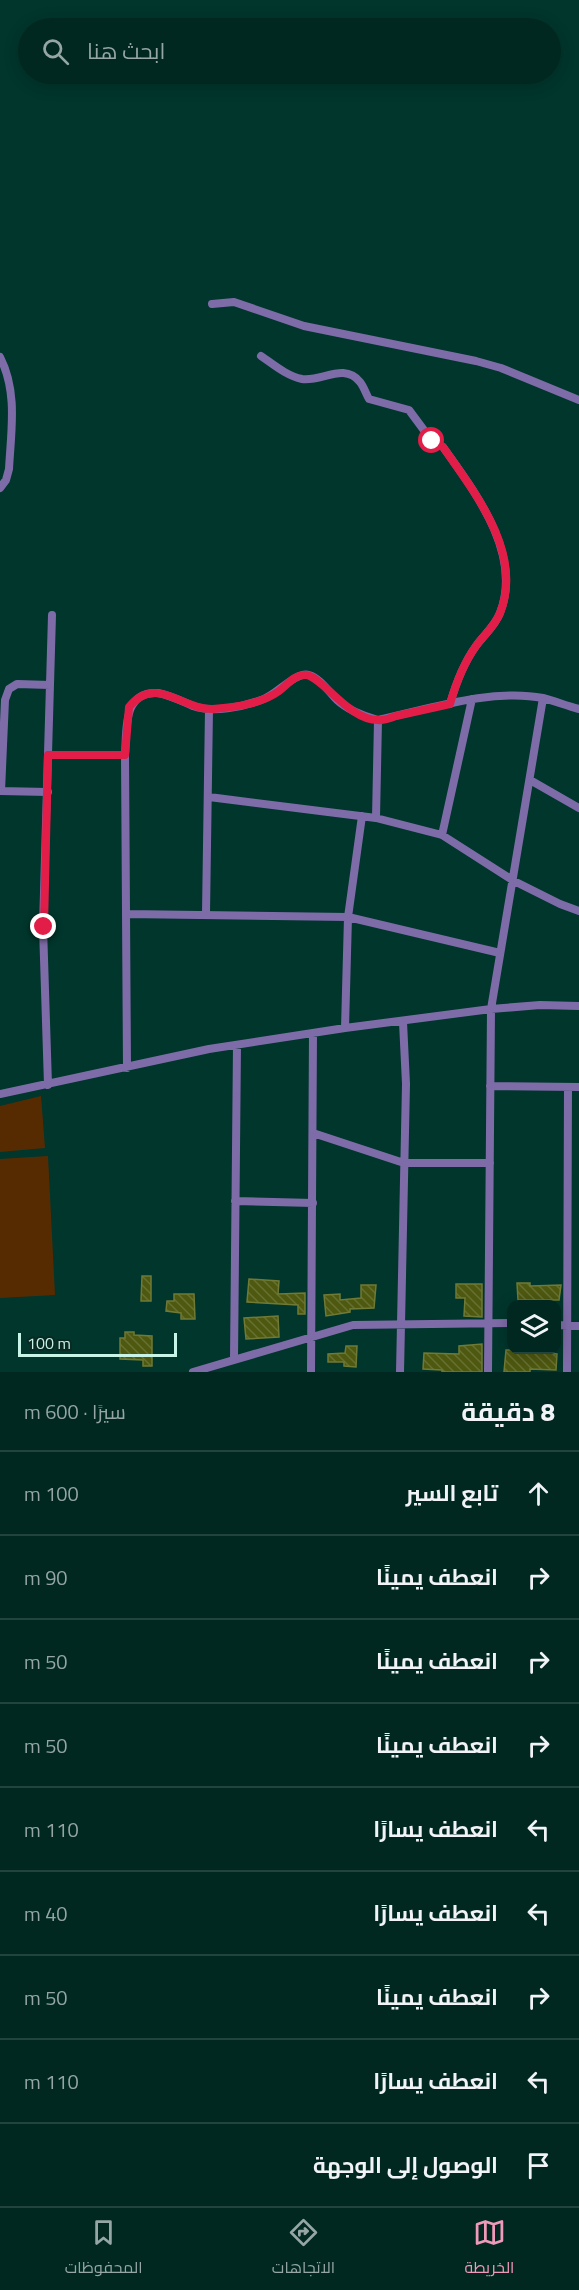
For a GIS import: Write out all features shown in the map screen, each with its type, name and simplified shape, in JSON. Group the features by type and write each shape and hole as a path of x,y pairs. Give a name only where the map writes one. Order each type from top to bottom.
{"street":[{"path":"212,304 234,302 304,326 476,361 501,368 579,399"},
{"path":"261,356 280,370 302,379 314,379 335,373 349,374 360,381 369,399 409,410 432,441 443,447 487,515 500,543 506,573 504,597 500,613 492,627 476,645 463,667 450,704"},
{"path":"0,357 10,381 12,395 9,469 6,480 0,488"},
{"path":"48,1085 44,927 52,615"},
{"path":"127,1068 125,755 129,707 144,695 151,692 167,694 194,706 209,709 235,706 264,700 279,692 295,678 308,675 316,678 345,706 365,717 378,720 472,699 520,696 543,698 579,709"},
{"path":"48,792 0,791 5,700 9,689 17,684 50,685"},
{"path":"488,1372 491,1009 543,698"},
{"path":"442,835 472,699"},
{"path":"206,914 209,709"},
{"path":"376,818 378,720"},
{"path":"48,755 125,755"},
{"path":"530,780 579,808"},
{"path":"209,797 376,818 442,835 514,881 579,911"},
{"path":"345,1028 348,917 362,816"},
{"path":"126,914 348,917 500,953"},
{"path":"0,1094 237,1045 345,1028 491,1009 540,1005 579,1006"},
{"path":"400,1372 406,1084 403,1022"},
{"path":"311,1372 313,1033"},
{"path":"234,1359 237,1045"},
{"path":"490,1086 579,1087"},
{"path":"567,1372 568,1087"},
{"path":"313,1133 404,1163 490,1163"},
{"path":"235,1201 313,1203"},
{"path":"568,1246 579,1246"},
{"path":"192,1372 354,1325 507,1323"},
{"path":"561,1325 579,1326"}],"shaded area":[{"path":"41,1096 45,1148 0,1152 0,1106"},
{"path":"48,1156 55,1295 0,1298 0,1159"}],"building":[{"path":"142,1276 151,1276 151,1301 141,1301"},
{"path":"249,1279 279,1281 278,1294 305,1293 305,1314 298,1314 298,1305 247,1302"},
{"path":"517,1283 530,1283 530,1286 561,1285 559,1300 518,1300"},
{"path":"456,1284 482,1284 482,1317 464,1316 465,1298 456,1298"},
{"path":"361,1285 376,1285 374,1308 350,1309 350,1312 326,1316 324,1295 340,1294 340,1300 361,1298"},
{"path":"174,1294 194,1294 195,1319 181,1319 181,1313 166,1311 167,1301 174,1301"},
{"path":"278,1316 279,1337 246,1339 244,1318"},
{"path":"125,1332 152,1336 152,1366 143,1366 143,1360 120,1359 120,1338 125,1338"},
{"path":"482,1344 482,1372 442,1372 442,1370 423,1369 424,1353 459,1354 459,1346"},
{"path":"346,1346 357,1346 356,1367 344,1366 344,1362 328,1362 328,1354 345,1353"},
{"path":"506,1350 507,1354 557,1354 556,1370 530,1369 530,1372 504,1372"}],"route":[{"path":"44,927 48,755 125,755 129,707 144,695 151,692 167,694 194,706 214,709 264,700 279,692 295,678 308,675 316,678 339,702 365,717 378,720 450,704 463,667 500,613 506,573 500,543 487,515 443,447 432,441"}]}
